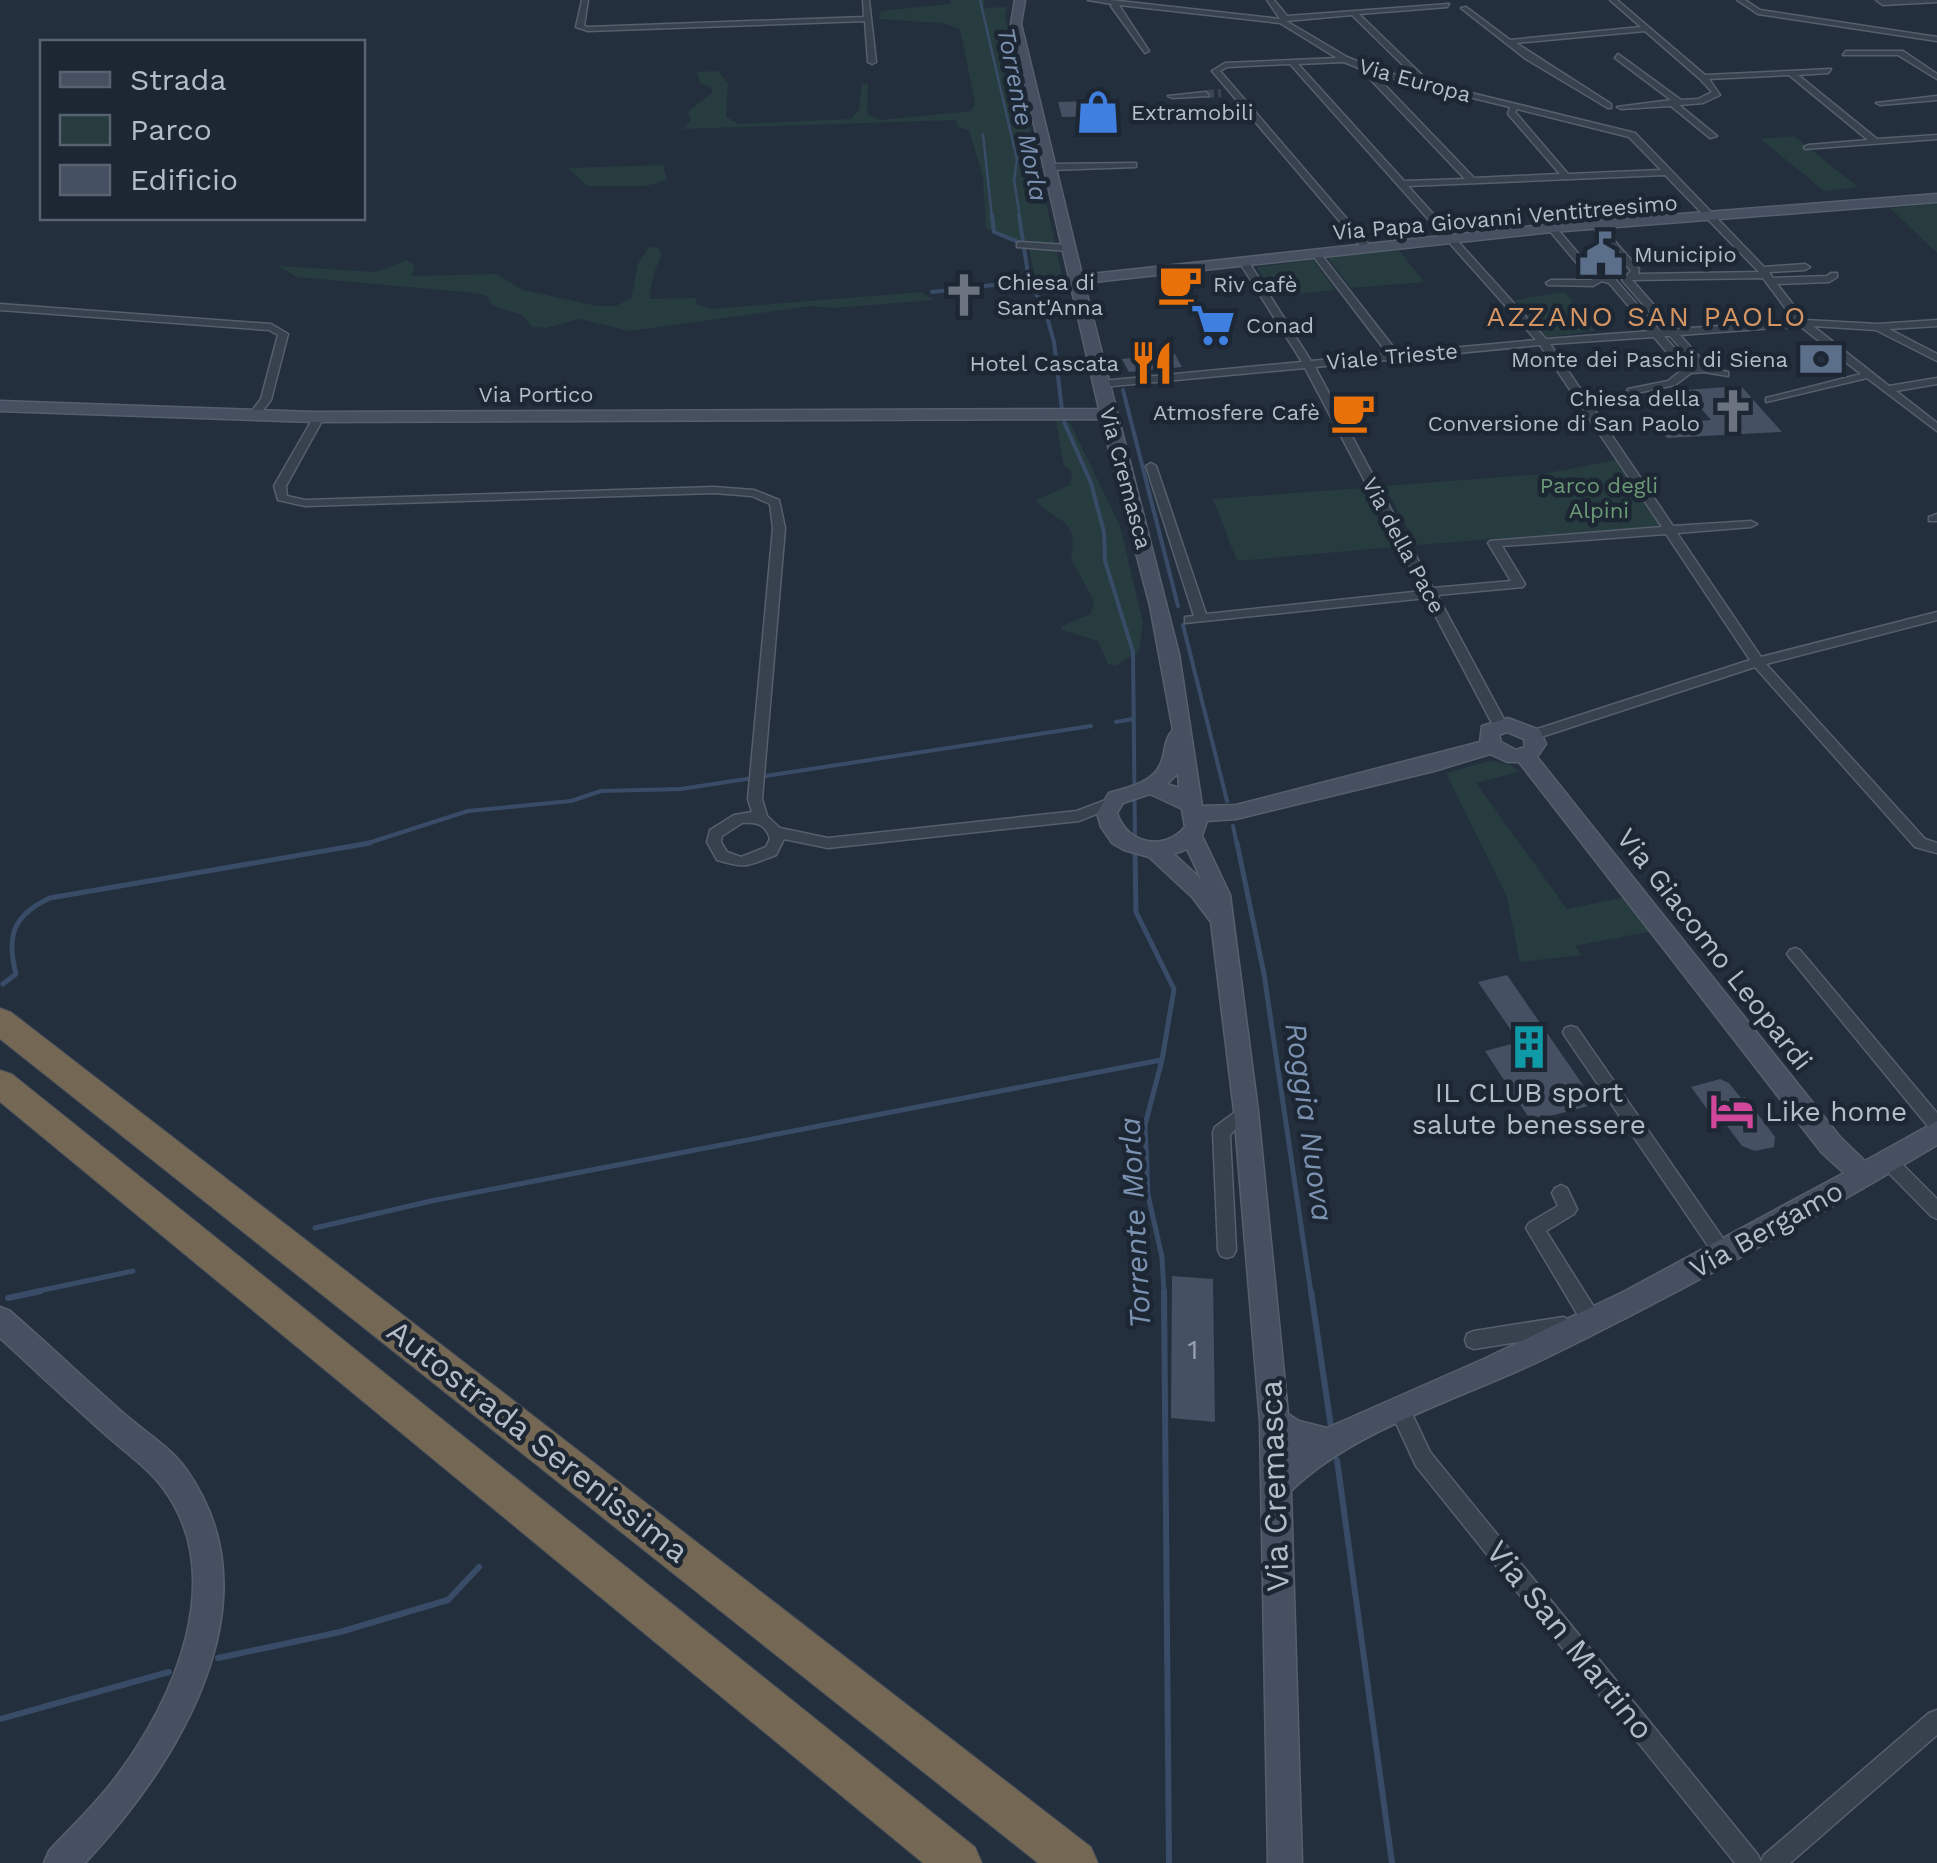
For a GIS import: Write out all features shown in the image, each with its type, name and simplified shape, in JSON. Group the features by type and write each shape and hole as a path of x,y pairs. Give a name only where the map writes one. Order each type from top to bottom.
{"highway":[{"name":"Autostrada Serenissima","path":"0,1020 1075,1863"},
{"name":"Autostrada Serenissima","path":"0,1084 958,1863"}],"main road":[{"name":"Via Cremasca","path":"1020,0 1016,24 1108,414 1164,620 1183,707 1194,821 1219,895 1246,1111 1274,1422 1286,1863"},
{"name":"Via Papa Giovanni Ventitreesimo","path":"1077,280 1552,228 1937,198"},
{"path":"1072,415 1086,410 1103,390"},
{"name":"Via Portico","path":"0,406 314,418 1108,414"},
{"name":"Via Cremasca","path":"1183,707 1175,758 1168,773 1128,798 1141,847 1202,892 1220,922"},
{"path":"1500,725 1520,727 1529,746 1506,755 1491,746 1488,733 1500,725"},
{"path":"1141,847 1173,848 1194,821 1434,764 1491,746"},
{"name":"Via Giacomo Leopardi","path":"1529,746 1831,1145 1863,1175"},
{"path":"1128,798 1172,791 1194,821"},
{"name":"Via Bergamo","path":"1276,1485 1298,1461 1325,1441 1592,1321 1723,1254 1937,1129"},
{"path":"0,1320 175,1478 198,1518 206,1563 206,1612 191,1676 166,1731 126,1791 62,1863"},
{"path":"1274,1422 1293,1434 1325,1441"}],"street":[{"path":"585,0 580,27 588,29 870,20"},
{"path":"866,0 872,62"},
{"name":"Via Europa","path":"1090,0 1284,19 1344,60 1374,72 1619,130 1644,144 1767,275 1802,322 1937,428"},
{"path":"1204,0 1210,14"},
{"path":"1270,0 1284,19 1445,2 1503,0"},
{"path":"1470,3 1507,42 1615,109 1700,101 1717,94 1703,76 1614,0"},
{"path":"1740,0 1758,12 1937,39"},
{"path":"1879,0 1937,0"},
{"path":"1117,3 1114,6 1145,52"},
{"path":"1353,12 1420,78 1418,82"},
{"path":"1507,42 1646,28"},
{"path":"1307,60 1328,49"},
{"path":"1846,53 1900,53 1937,77"},
{"path":"1618,56 1713,136"},
{"path":"1344,60 1218,68 1234,92 1368,248"},
{"path":"1291,62 1543,342 1760,662 1920,843 1937,848"},
{"path":"1703,76 1828,71"},
{"path":"1374,72 1374,78 1471,180"},
{"path":"1791,73 1875,142"},
{"path":"1498,89 1518,107 1511,112 1566,175"},
{"path":"1221,93 1234,92"},
{"path":"1172,96 1206,94"},
{"path":"1880,103 1937,98"},
{"path":"1615,109 1619,130"},
{"path":"1808,147 1937,136"},
{"path":"1050,167 1133,164"},
{"path":"1400,184 1667,172"},
{"path":"1596,224 1704,369"},
{"path":"1552,228 1595,275 1612,280 1633,276"},
{"path":"1020,245 1068,248"},
{"path":"1318,255 1396,356"},
{"name":"Via della Pace","path":"1246,263 1308,364 1500,725"},
{"path":"1767,275 1805,267"},
{"path":"1595,275 1834,275"},
{"path":"1552,284 1594,283 1595,275"},
{"path":"1612,280 1688,370"},
{"path":"0,307 271,327 284,334 266,400 253,416"},
{"name":"Viale Trieste","path":"1103,390 1308,364 1543,342 1802,322 1878,327 1937,323"},
{"path":"1878,327 1937,358"},
{"path":"1632,391 1671,383 1688,370 1724,374"},
{"path":"1770,400 1868,375"},
{"path":"1888,389 1937,381"},
{"path":"314,418 318,419 280,486 282,498 305,503 714,490 754,494 776,502 779,528 755,799 761,818 777,832 828,843 1079,816 1128,798"},
{"path":"1151,466 1184,568 1195,620 1519,584 1494,543 1751,524"},
{"path":"1529,746 1760,662 1937,616"},
{"path":"755,799 716,834 714,842 722,856 742,862 803,839"},
{"path":"738,818 761,818"},
{"path":"771,851 777,832"},
{"name":"Via Bergamo","path":"1795,954 1937,1129"},
{"path":"1571,1032 1723,1254"},
{"path":"1228,1250 1221,1132 1246,1111"},
{"path":"1888,1161 1937,1211"},
{"path":"1560,1193 1568,1209 1535,1228 1592,1321"},
{"name":"Via Bergamo","path":"1474,1340 1592,1321"},
{"name":"Via San Martino","path":"1400,1410 1422,1458 1750,1863"},
{"path":"1772,1863 1937,1721"}],"green space":[{"path":"951,0 984,0 984,8 1007,7 1005,16 1060,279 1035,279 1028,242 1001,237 986,228 983,178 969,130 958,127 956,120 683,129 691,120 688,112 713,92 700,83 697,72 718,71 728,84 726,117 739,124 851,119 859,110 862,84 868,83 867,114 880,120 971,111 975,103 960,29 942,23 879,19 881,11 950,4"},
{"path":"1794,136 1858,187 1824,191 1761,139"},
{"path":"663,165 667,180 646,186 588,186 568,168"},
{"path":"1937,204 1937,253 1890,208"},
{"path":"649,247 658,248 662,254 653,276 650,299 696,298 696,304 710,309 922,292 933,300 833,308 811,306 630,331 579,319 546,328 532,327 522,315 493,306 487,296 476,293 296,277 279,266 376,272 407,260 415,265 412,276 496,274 523,290 597,306 615,306 631,299 638,264"},
{"path":"1399,250 1424,282 1351,288 1328,258"},
{"path":"1313,260 1335,290 1275,296 1257,267"},
{"path":"1565,292 1595,331 1547,337 1515,300"},
{"path":"1056,421 1070,423 1120,526 1143,623 1139,651 1116,666 1108,664 1098,641 1062,630 1062,626 1091,614 1094,601 1071,559 1069,528 1036,500 1070,485 1072,472 1064,466"},
{"name":"Parco degli Alpini","path":"1616,460 1661,526 1417,545 1384,486 1543,474"},
{"path":"1362,488 1394,547 1237,561 1213,499"},
{"path":"1490,761 1511,765 1519,772 1476,783 1567,909 1626,897 1653,931 1575,946 1582,955 1520,962 1507,897 1446,773"}],"building":[{"path":"1094,101 1099,116 1062,117 1058,102"},
{"name":"Hotel Cascata","path":"1175,354 1182,367 1129,372 1122,359"},
{"name":"Chiesa della Conversione di San Paolo","path":"1741,386 1782,432 1667,438 1655,424 1711,420 1685,390"},
{"name":"IL CLUB sport salute benessere","path":"1507,975 1596,1104 1531,1121 1485,1051 1519,1042 1478,982"},
{"name":"Like home","path":"1720,1079 1729,1083 1741,1098 1745,1097 1775,1137 1774,1147 1755,1151 1742,1146 1725,1123 1718,1124 1691,1087"},
{"path":"1172,1276 1213,1279 1215,1422 1171,1418"}],"waterway":[{"name":"Torrente Morla","path":"980,0 1017,160 1014,180 1020,218"},
{"name":"Roggia Nuova","path":"983,134 992,218"},
{"name":"Roggia Nuova","path":"992,215 994,232 1021,243"},
{"name":"Torrente Morla","path":"1019,215 1029,281 1045,310 1054,342 1062,410"},
{"path":"932,292 1028,281"},
{"name":"Roggia Nuova","path":"1123,390 1178,606"},
{"name":"Torrente Morla","path":"1064,422 1091,483 1104,532 1105,561 1133,652 1135,839"},
{"name":"Roggia Nuova","path":"1183,625 1227,801"},
{"path":"1116,722 1133,719"},
{"path":"366,844 468,811 571,801 601,791 681,789 1091,726"},
{"name":"Roggia Nuova","path":"1233,826 1237,845"},
{"name":"Roggia Nuova","path":"1237,843 1264,974 1311,1293"},
{"path":"3,984 16,974 12,948 15,928 28,912 50,898 366,844"},
{"path":"362,845 366,844"},
{"name":"Torrente Morla","path":"1135,850 1136,912 1174,989 1162,1060 1145,1125 1148,1195 1162,1257 1164,1293"},
{"path":"315,1228 431,1201 1161,1060"},
{"path":"29,1293 133,1271"},
{"path":"8,1298 41,1291"},
{"name":"Torrente Morla","path":"1164,1291 1169,1863"},
{"name":"Roggia Nuova","path":"1311,1291 1331,1427"},
{"name":"Roggia Nuova","path":"1337,1460 1392,1863"},
{"path":"218,1658 340,1632 448,1600 479,1567"},
{"path":"0,1719 169,1672"}],"tunnel":[{"path":"1206,94 1221,93"}],"place":[{"name":"Extramobili","path":"1098,112"},
{"name":"Municipio","path":"1601,254"},
{"name":"Riv cafè","path":"1180,284"},
{"name":"Chiesa di Sant'Anna","path":"964,295"},
{"name":"Conad","path":"1213,325"},
{"name":"Monte dei Paschi di Siena","path":"1821,359"},
{"name":"Hotel Cascata","path":"1152,363"},
{"name":"Chiesa della Conversione di San Paolo","path":"1733,411"},
{"name":"Atmosfere Cafè","path":"1353,412"},
{"name":"IL CLUB sport salute benessere","path":"1529,1047"},
{"name":"Like home","path":"1732,1111"}],"district":[{"name":"AZZANO SAN PAOLO","path":"1647,316"}]}
